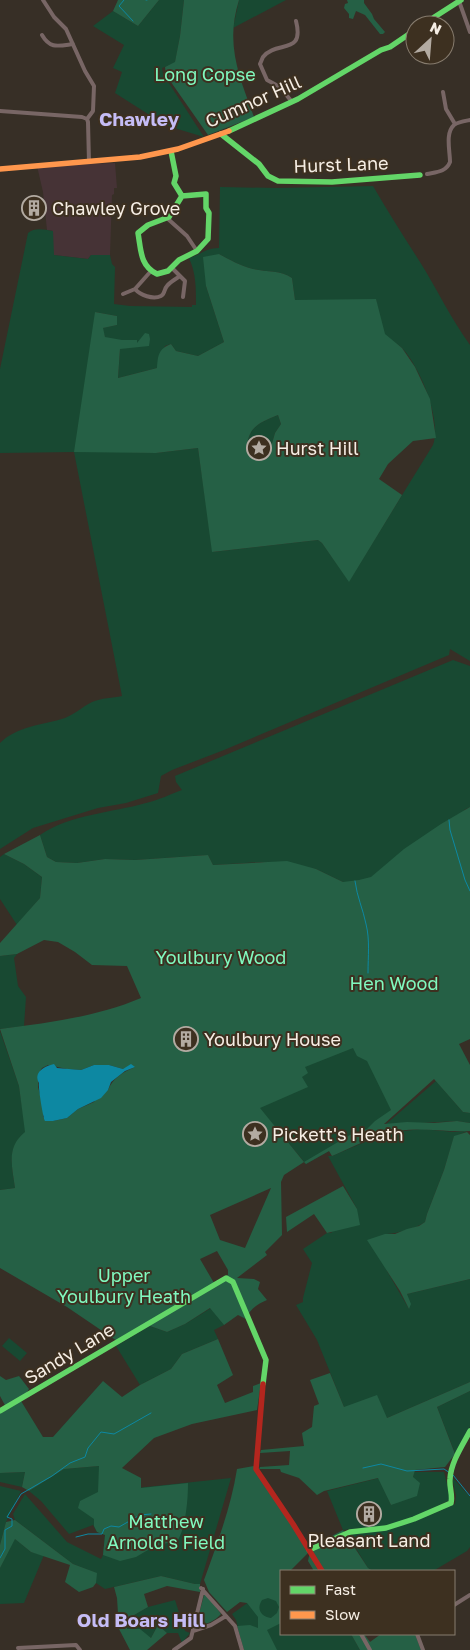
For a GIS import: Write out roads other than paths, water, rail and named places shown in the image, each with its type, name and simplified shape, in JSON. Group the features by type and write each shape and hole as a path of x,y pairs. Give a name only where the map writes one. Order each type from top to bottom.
{"street":[{"path":"43,0 54,16 66,28 85,71 94,86 92,111 86,119"},
{"path":"438,15 460,1 470,32"},
{"path":"292,102 280,87 267,80 260,64 264,56 272,50 294,43 298,35 298,22"},
{"path":"42,35 50,45 72,44"},
{"name":"Cumnor Hill","path":"0,169 139,157 171,151 221,134 292,102 337,78 405,36"},
{"path":"443,92 446,109 455,124"},
{"path":"0,111 82,117 86,119 88,122 89,162"},
{"path":"427,174 440,172 449,166 449,135 455,124 470,120"},
{"name":"Hurst Lane","path":"221,134 260,164 268,176 278,181 332,182 420,175"},
{"path":"171,151 176,176 174,183 182,196"},
{"path":"206,194 206,208 209,213 208,239 194,252 177,262 172,268 157,274 151,271 141,258 138,233 145,226 168,218 175,210 182,196 206,194"},
{"path":"168,218 187,236 194,252"},
{"path":"172,268 185,281 183,297"},
{"path":"123,294 135,289 151,271"},
{"path":"135,289 145,295 160,296 167,285 180,276"},
{"name":"Sandy Lane","path":"0,1411 226,1278 231,1280 266,1360 256,1469 309,1550"},
{"path":"321,1570 309,1550 350,1532 386,1528 414,1519 451,1503 453,1497 450,1480 454,1463 470,1431"},
{"path":"174,1650 191,1638 202,1588 235,1626 242,1650"},
{"path":"455,1604 470,1596"},
{"path":"193,1631 211,1625 226,1616"},
{"path":"362,1635 370,1650"},
{"path":"417,1635 423,1650"},
{"path":"18,1648 69,1645 79,1648"}],"water":[{"path":"54,1064 57,1068 81,1070 94,1065 109,1065 123,1069 131,1064 135,1067 125,1071 111,1082 108,1090 101,1098 78,1109 67,1118 45,1121 38,1076 41,1070"}],"waterway":[{"path":"124,0 119,6 133,21"},
{"path":"449,820 450,830 470,891"},
{"path":"355,881 367,930 368,973"},
{"path":"0,1558 5,1549 5,1530 12,1526 12,1519 7,1517 21,1494 70,1463 85,1457 88,1448 101,1432 114,1434 151,1413"},
{"path":"363,1468 381,1464 407,1471 444,1469 450,1473"},
{"path":"453,1475 470,1496"},
{"path":"76,1537 88,1534 102,1534 104,1529 111,1526 119,1527 140,1515 151,1514"}],"place":[{"name":"Chawley Grove","path":"34,208"},
{"name":"Hurst Hill","path":"259,448"},
{"name":"Youlbury House","path":"186,1039"},
{"name":"Pickett's Heath","path":"255,1134"},
{"name":"Pleasant Land","path":"369,1514"}],"district":[{"name":"Chawley","path":"139,118"},
{"name":"Old Boars Hill","path":"141,1619"}],"park label":[{"name":"Long Copse","path":"205,74"},
{"name":"Youlbury Wood","path":"221,957"},
{"name":"Hen Wood","path":"394,983"},
{"name":"Upper Youlbury Heath","path":"124,1285"},
{"name":"Matthew Arnold's Field","path":"166,1531"}]}
